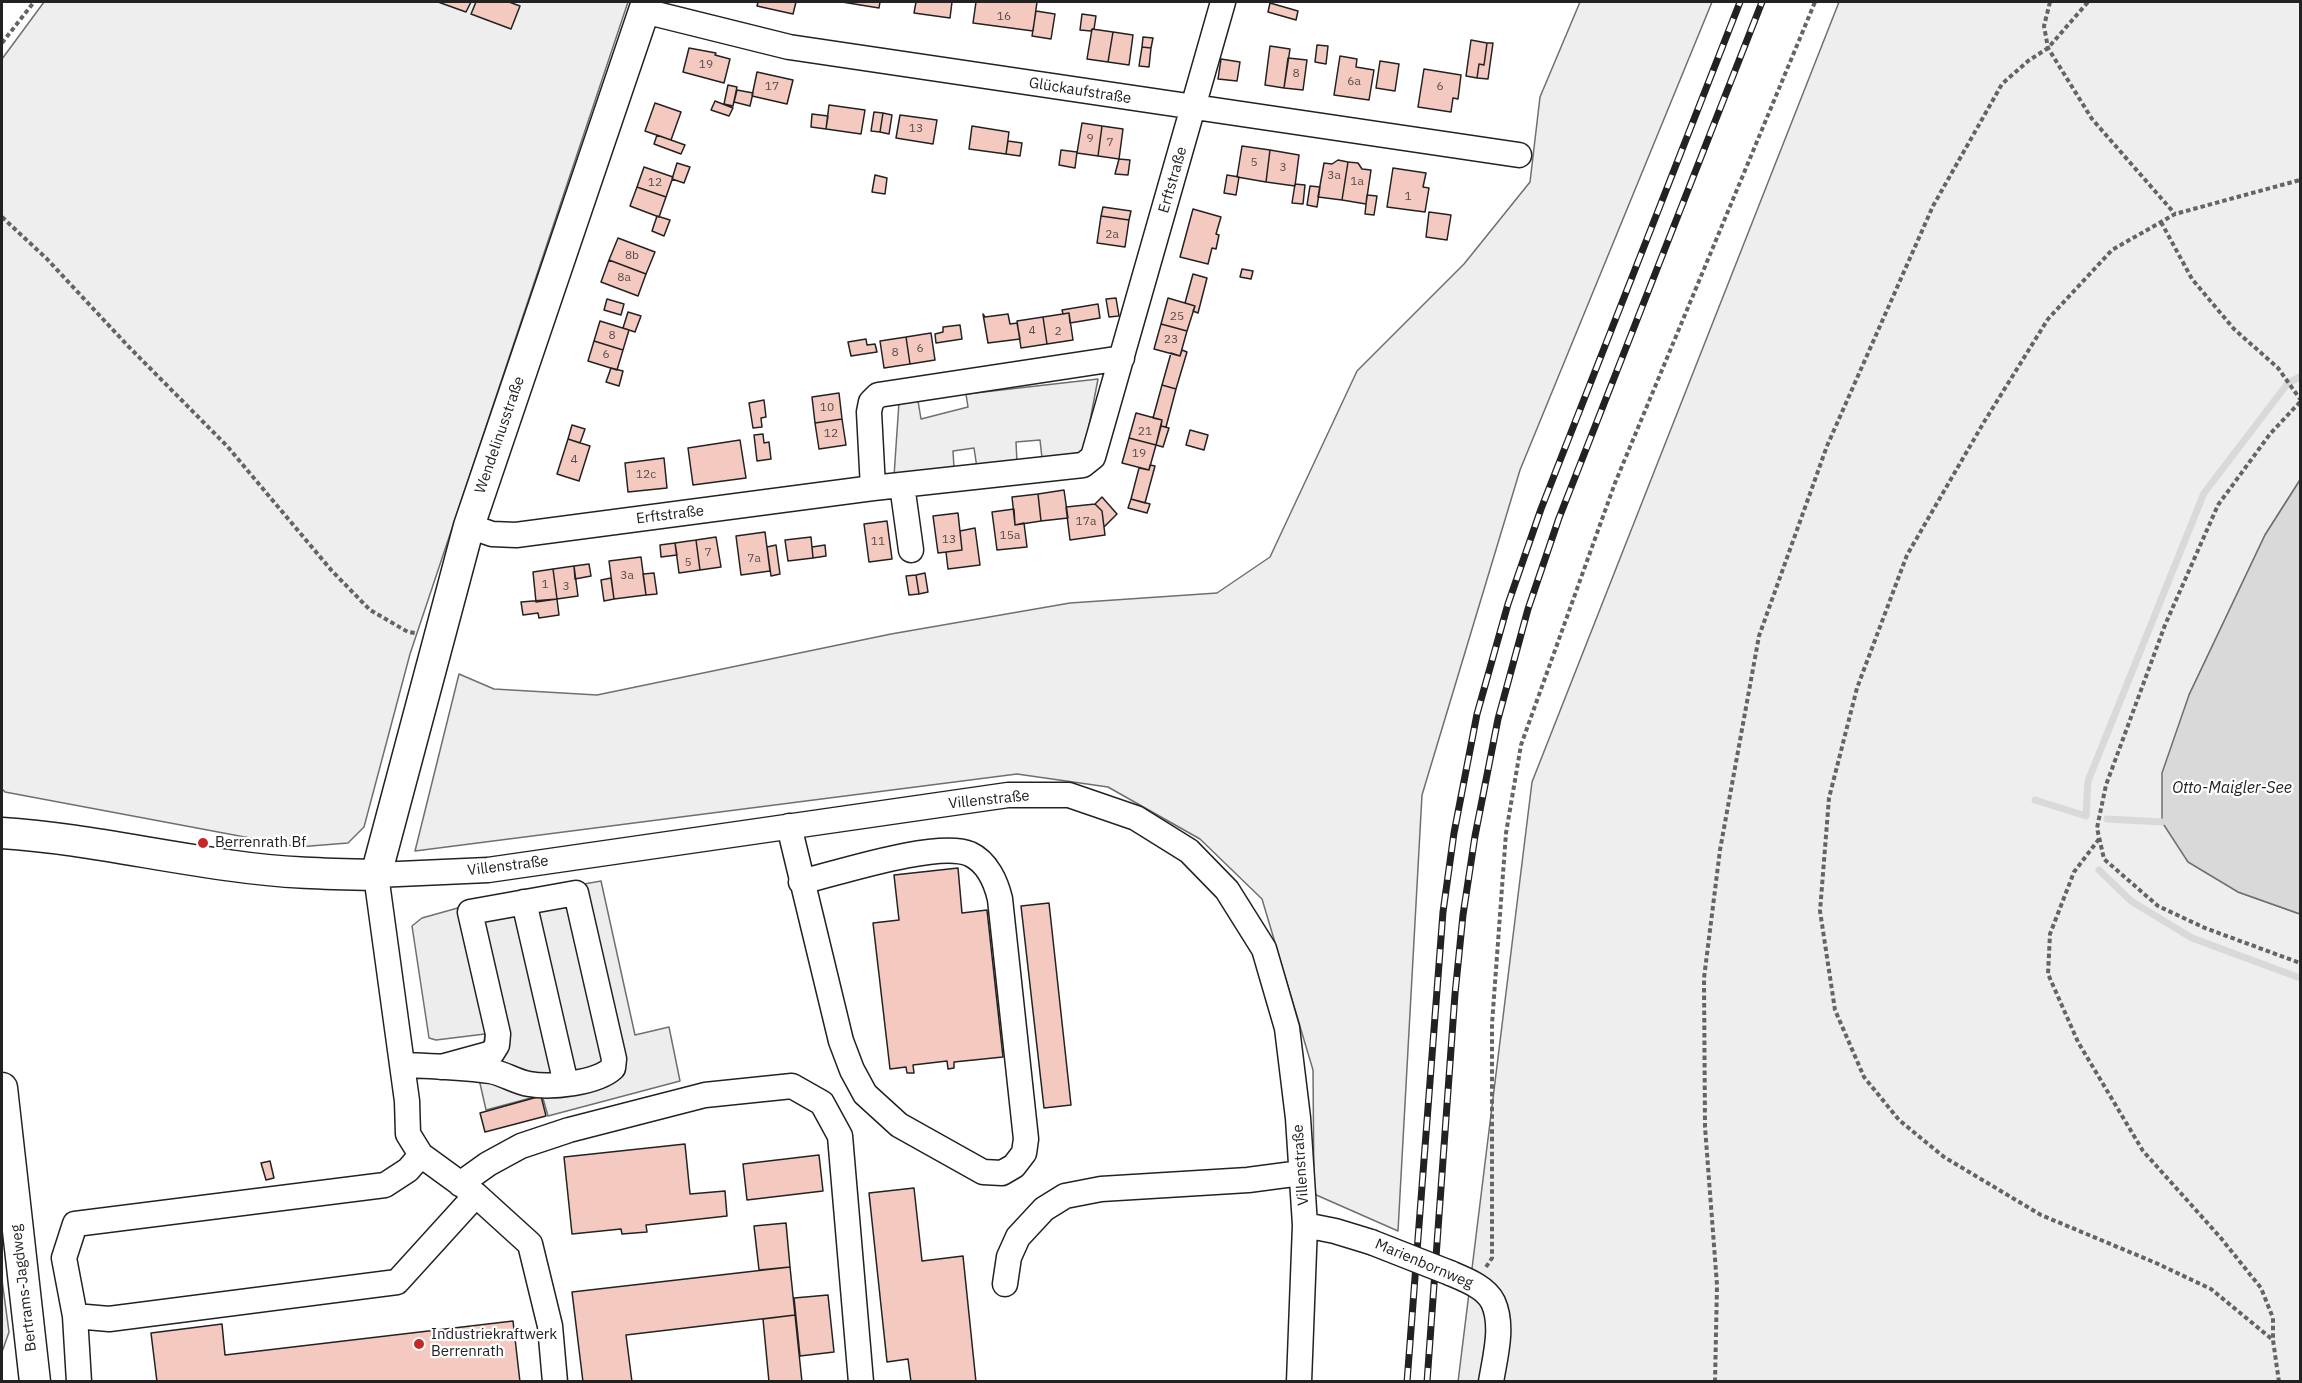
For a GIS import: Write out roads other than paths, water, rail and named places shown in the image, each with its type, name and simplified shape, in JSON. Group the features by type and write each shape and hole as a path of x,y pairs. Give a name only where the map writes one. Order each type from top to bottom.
{"main road":[{"name":"Wendelinusstraße","path":"376,875 469,526 643,5"},
{"name":"Villenstraße","path":"2,833 42,836 285,872 376,875"},
{"name":"Bertrams-Jagdweg","path":"2,1088 35,1382"}],"street":[{"name":"Erftstraße","path":"469,526 492,534 516,535 873,488 1083,465 1093,457 1223,2"},
{"name":"Glückaufstraße","path":"643,5 789,47 1519,155"},
{"path":"873,488 869,412 871,402 878,395 1122,358"},
{"path":"902,485 911,550"},
{"name":"Villenstraße","path":"376,875 488,870 1008,795 1069,795 1136,818 1189,851 1227,890 1264,949 1287,1028 1298,1118 1305,1226 1299,1382"},
{"path":"789,826 801,882 841,1041 852,1070 865,1094 899,1125 983,1172 1002,1173 1014,1166 1024,1154 1026,1139 1000,899 996,883 978,859 968,853 952,851 903,856 801,882"},
{"path":"376,875 407,1101 408,1134 421,1155 468,1189 530,1244 550,1326 555,1382"},
{"path":"402,1065 492,1071 529,1084 566,1084 606,1074 613,1068 614,1059 576,893 470,912 498,1034 497,1045 492,1053 441,1067"},
{"path":"524,902 566,1084"},
{"path":"75,1316 109,1319 397,1282 488,1164 521,1146 569,1130 705,1095 792,1086 822,1102 840,1136 861,1382"},
{"path":"79,1382 75,1316 64,1258 75,1224 385,1185 408,1170 421,1155"},
{"path":"1005,1284 1009,1257 1018,1237 1044,1209 1065,1196 1101,1189 1248,1180 1301,1173"},
{"name":"Marienbornweg","path":"1305,1226 1335,1231 1371,1242 1475,1284 1493,1300 1499,1328 1491,1382"}],"water":[{"name":"Otto-Maigler-See","path":"2300,480 2300,914 2238,892 2188,862 2162,822 2162,773 2189,695 2265,535"}],"waterway":[{"path":"2035,800 2086,816 2088,781 2204,493 2288,383 2300,377"},
{"path":"2107,819 2162,822"},
{"path":"2099,870 2131,901 2192,938 2300,978"}],"railway":[{"path":"1407,1382 1443,912 1454,833 1477,714 1508,604 1541,509 1740,2"},
{"path":"1427,1382 1455,994 1463,915 1475,836 1498,719 1528,609 1559,518 1762,2"}],"place":[{"name":"Berrenrath Bf","path":"203,843"},
{"name":"Industriekraftwerk Berrenrath","path":"419,1344"}]}
